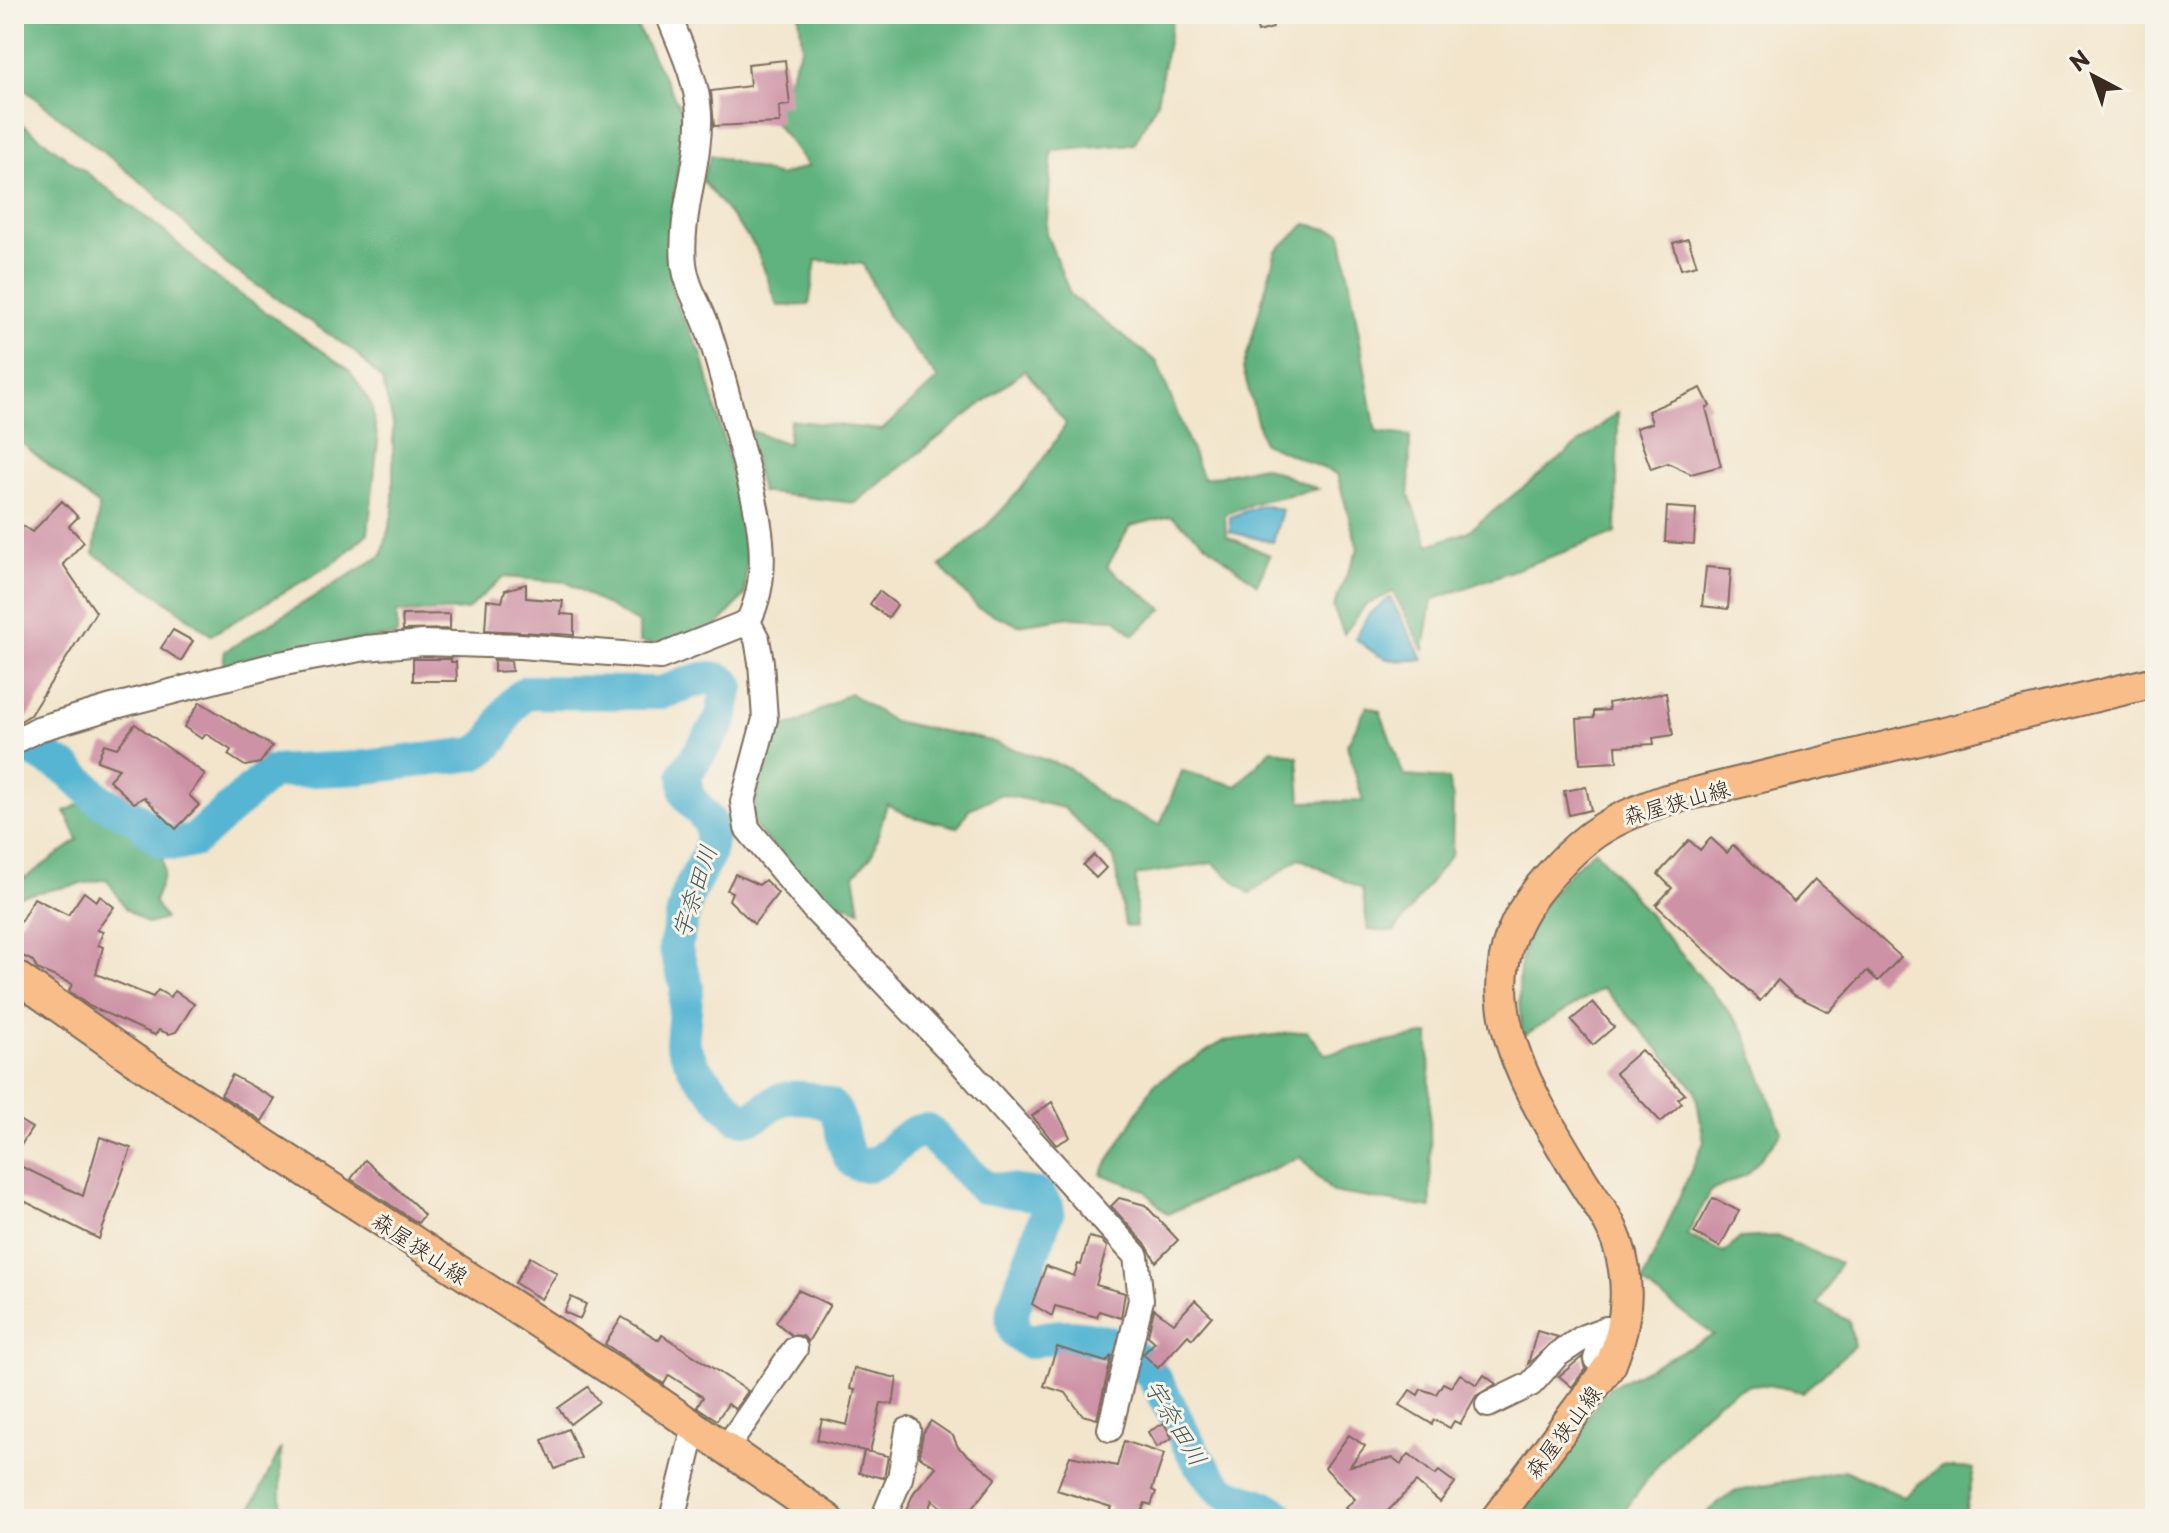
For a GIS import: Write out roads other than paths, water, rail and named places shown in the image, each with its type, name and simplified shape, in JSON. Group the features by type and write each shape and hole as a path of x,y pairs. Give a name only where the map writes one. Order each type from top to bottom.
{"main road":[{"name":"森屋狭山線","path":"1496,1519 1609,1368 1625,1324 1627,1294 1612,1228 1522,1078 1504,1014 1503,970 1507,949 1534,894 1582,842 1606,823 1638,809 2155,682"},
{"name":"森屋狭山線","path":"14,975 120,1049 695,1425 828,1519"}],"street":[{"path":"21,737 112,707 279,664 366,648 450,643 660,657 748,622 754,610 762,562 759,519 709,329 689,290 685,267 686,207 699,116 694,83 668,14"},
{"path":"748,622 757,639 765,719 743,802 747,828 814,909 956,1057 1136,1256 1141,1300 1110,1429"},
{"path":"1488,1405 1531,1384 1557,1355 1584,1337 1606,1329 1596,1359 1609,1368"},
{"path":"727,1447 795,1349"},
{"path":"672,1519 695,1425"},
{"path":"883,1519 900,1478 908,1430"}],"water":[{"path":"1262,505 1282,510 1273,542 1230,532 1230,517"},
{"path":"1390,598 1423,659 1386,658 1355,638 1369,614"}],"waterway":[{"name":"宇奈田川","path":"14,740 67,769 101,801 136,818 162,841 175,844 194,841 271,772 358,768 474,754 491,741 510,709 527,692 658,693 694,681 720,680 728,686 721,720 685,774 687,795 711,824 712,837 708,855 688,893 675,947 687,987 682,1044 695,1069 737,1117 755,1116 774,1103 791,1098 805,1098 829,1105 835,1111 850,1158 856,1163 864,1165 881,1160 909,1135 927,1130 983,1187 1039,1195 1048,1210 1013,1309 1016,1333 1029,1342 1061,1336 1095,1339 1127,1352 1152,1375 1197,1459 1218,1486 1233,1496 1274,1512 1282,1519"}]}
